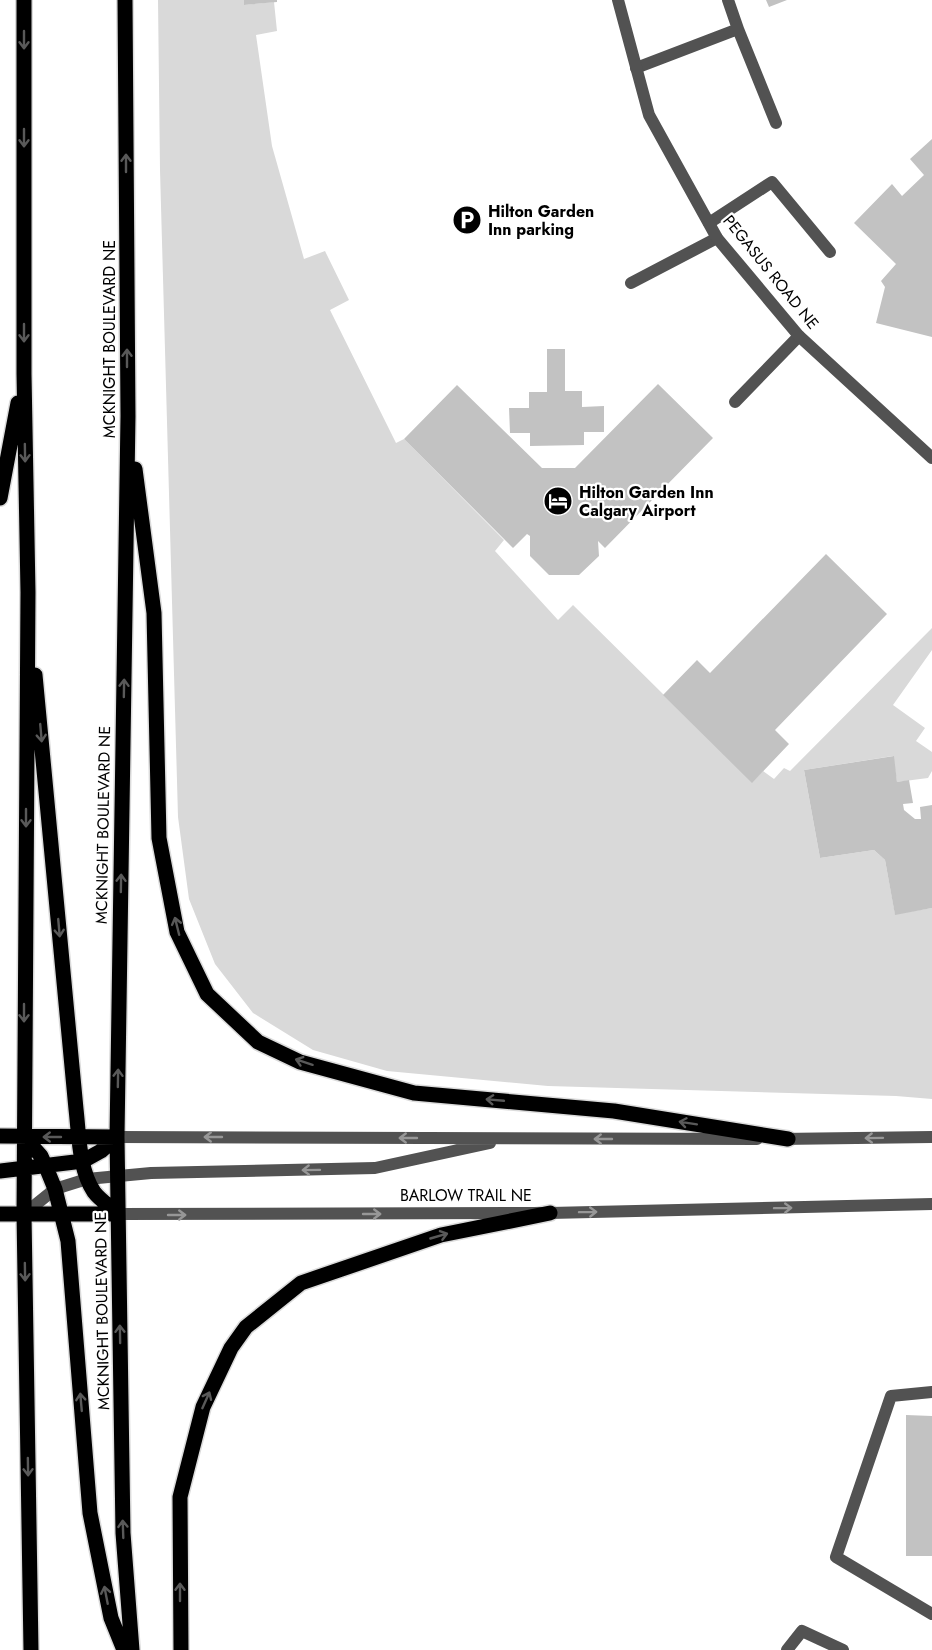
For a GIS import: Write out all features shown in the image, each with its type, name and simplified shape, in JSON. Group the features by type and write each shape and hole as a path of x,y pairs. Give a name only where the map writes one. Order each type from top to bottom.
{"main road":[{"path":"24,0 24,374 28,592 24,1214 31,1650"},
{"name":"MCKNIGHT BOULEVARD NE","path":"125,0 128,416 117,1137 123,1533 132,1650"},
{"path":"0,498 24,374"},
{"path":"128,416 154,613 159,838 177,932 207,994 258,1042 300,1062 414,1093 614,1111 788,1139"},
{"path":"28,592 83,1161 87,1179 95,1193 118,1214"},
{"path":"0,1136 117,1137"},
{"path":"24,1137 41,1156 46,1167 55,1189 68,1241 90,1513 111,1618 124,1650"},
{"path":"0,1171 83,1161 101,1151 117,1137"},
{"path":"181,1650 180,1497 203,1407 231,1348 246,1327 301,1284 441,1235 550,1213"},
{"name":"BARLOW TRAIL NE","path":"0,1214 118,1214"}],"street":[{"name":"PEGASUS ROAD NE","path":"618,0 649,115 717,238 799,336 932,458"},
{"path":"728,0 776,123"},
{"path":"636,68 738,29"},
{"path":"709,223 772,182 830,252"},
{"path":"631,283 717,238"},
{"path":"735,402 799,336"},
{"path":"117,1137 788,1139 932,1137"},
{"path":"24,1214 55,1189 87,1179 151,1173 375,1168 514,1138"},
{"name":"BARLOW TRAIL NE","path":"118,1214 550,1213 932,1204"},
{"path":"932,1392 891,1396 836,1557 932,1614"},
{"path":"787,1650 802,1632 843,1650"}],"shaded area":[{"path":"158,0 244,0 245,5 274,2 277,31 256,35 272,146 304,259 325,251 349,300 330,310 396,443 404,439 504,540 495,551 558,620 573,605 752,782 763,771 774,779 784,768 790,771 932,628 932,650 893,705 925,728 916,741 932,752 932,771 928,778 897,782 893,756 804,770 820,858 874,850 885,860 895,914 932,908 932,1099 548,1086 387,1071 313,1050 253,1013 215,964 189,899 178,817 160,170"}],"building":[{"path":"244,0 277,0 277,2 244,5"},
{"path":"766,0 787,0 769,7"},
{"path":"932,139 932,337 876,323 885,287 881,281 896,264 854,223 892,184 902,196 924,175 910,159"},
{"path":"547,349 565,349 565,391 582,391 582,407 604,406 604,432 584,432 584,445 530,446 530,433 510,433 509,408 529,408 529,392 547,392"},
{"name":"Hilton Garden Inn Calgary Airport","path":"658,384 713,438 605,548 598,541 599,556 579,575 549,575 530,556 530,536 527,534 513,548 404,439 457,385 542,468 575,468"},
{"path":"826,554 887,614 775,730 789,744 752,783 663,695 697,660 710,673"},
{"path":"894,756 897,782 909,780 913,803 903,804 904,810 915,819 921,819 920,807 932,805 932,908 895,915 885,860 874,850 820,858 804,770"},
{"path":"906,1415 932,1416 932,1556 906,1556"}],"place":[{"name":"Hilton Garden Inn parking","path":"467,220"},
{"name":"Hilton Garden Inn Calgary Airport","path":"558,501"}]}
